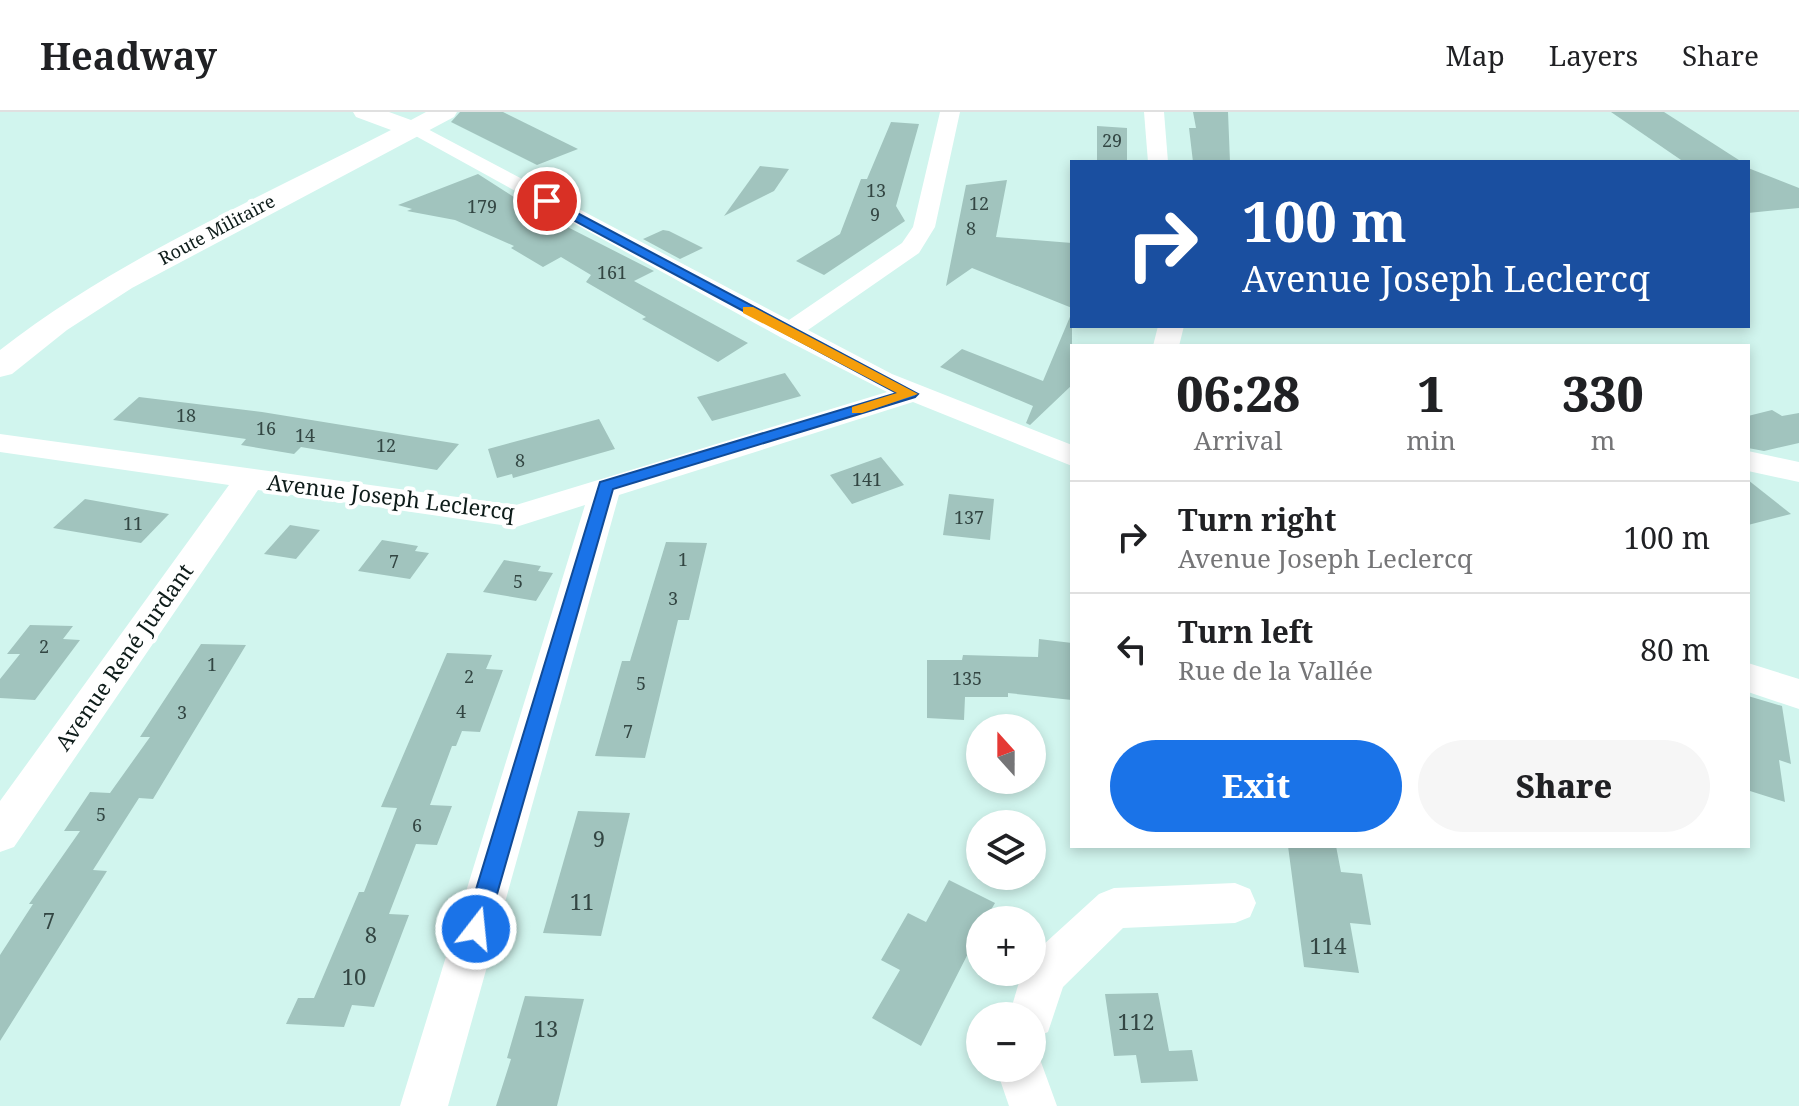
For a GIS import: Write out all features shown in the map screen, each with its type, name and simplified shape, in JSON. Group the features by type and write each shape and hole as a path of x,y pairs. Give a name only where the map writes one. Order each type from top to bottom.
{"street":[{"path":"365,112 413,129 910,394 1069,451"},
{"name":"Route Militaire","path":"0,367 55,323 121,281 445,112"},
{"path":"789,332 911,248 924,227 950,112"},
{"path":"1154,112 1158,160"},
{"name":"Avenue Joseph Leclercq","path":"0,443 516,516 910,394"},
{"path":"1750,461 1799,472"},
{"name":"Avenue René Jurdant","path":"0,834 249,480"},
{"path":"424,1106 606,486"},
{"path":"1750,678 1799,694"},
{"path":"1036,1002 1044,974 1114,908 1235,903"},
{"path":"1025,1082 1033,1106"}],"building":[{"path":"460,112 503,112 578,149 537,165 451,122"},
{"path":"1193,112 1228,112 1230,160 1193,160 1189,128 1196,128"},
{"path":"1611,112 1664,112 1739,160 1681,160"},
{"path":"891,122 919,124 896,206 905,221 824,275 796,261 840,234 861,179 867,179"},
{"path":"1097,126 1127,128 1127,160 1097,160"},
{"path":"760,166 789,169 774,191 724,216"},
{"path":"1750,169 1799,188 1799,208 1750,213"},
{"path":"478,174 536,211 654,271 634,281 748,343 718,362 642,319 646,317 586,282 591,275 561,257 543,267 511,248 514,246 455,220 407,211 412,209 398,205"},
{"path":"1007,180 996,237 1070,243 1070,307 972,268 946,286 966,185"},
{"path":"663,230 703,248 680,259 643,239"},
{"path":"1070,317 1070,387 1030,425 1026,423 1033,406 940,367 962,349 1043,381"},
{"path":"785,373 801,396 712,421 697,397"},
{"path":"139,397 262,412 459,444 437,470 301,447 294,454 241,445 246,439 113,420"},
{"path":"1772,410 1782,416 1799,413 1799,443 1764,451 1750,448 1750,416"},
{"path":"599,419 615,449 513,478 512,474 497,478 488,449"},
{"path":"881,457 904,485 852,504 830,475"},
{"path":"1750,482 1791,514 1750,524"},
{"path":"949,494 994,499 990,540 943,535"},
{"path":"85,499 169,514 141,543 53,528"},
{"path":"290,525 320,530 296,559 264,554"},
{"path":"382,540 418,546 415,551 429,553 410,579 358,571"},
{"path":"666,542 707,543 689,620 678,620 645,758 595,756 622,661 630,661"},
{"path":"504,560 541,566 538,571 553,573 536,601 483,592"},
{"path":"30,625 73,626 63,639 80,640 35,700 0,698 0,679 20,654 7,654"},
{"path":"1039,639 1070,643 1070,700 1008,693 1008,697 965,697 964,720 927,718 927,660 962,660 963,655 1038,657"},
{"path":"201,644 246,645 153,799 139,798 93,870 107,871 0,1041 0,955 33,904 29,904 80,831 64,831 90,792 110,793 150,737 140,737"},
{"path":"447,653 492,655 486,669 503,670 480,732 462,731 456,746 452,746 430,805 452,806 437,845 416,844 389,914 409,915 374,1007 352,1005 344,1027 286,1024 298,998 314,998 359,892 364,892 397,808 381,807"},
{"path":"1750,697 1782,706 1791,764 1779,760 1785,802 1750,791"},
{"path":"578,811 630,813 601,936 543,933"},
{"path":"1288,848 1336,848 1341,872 1362,874 1371,925 1350,923 1359,973 1304,967"},
{"path":"949,880 995,903 993,906 966,906 966,958 921,1046 872,1018 900,970 881,960 908,913 926,922"},
{"path":"1158,993 1169,1051 1192,1050 1198,1081 1141,1083 1136,1055 1114,1056 1105,994"},
{"path":"525,996 584,999 557,1106 496,1106 511,1059 507,1058"}],"slow traffic":[{"path":"748,310 910,394 857,410"}],"route":[{"path":"476,929 606,486 910,394 547,201"}]}
